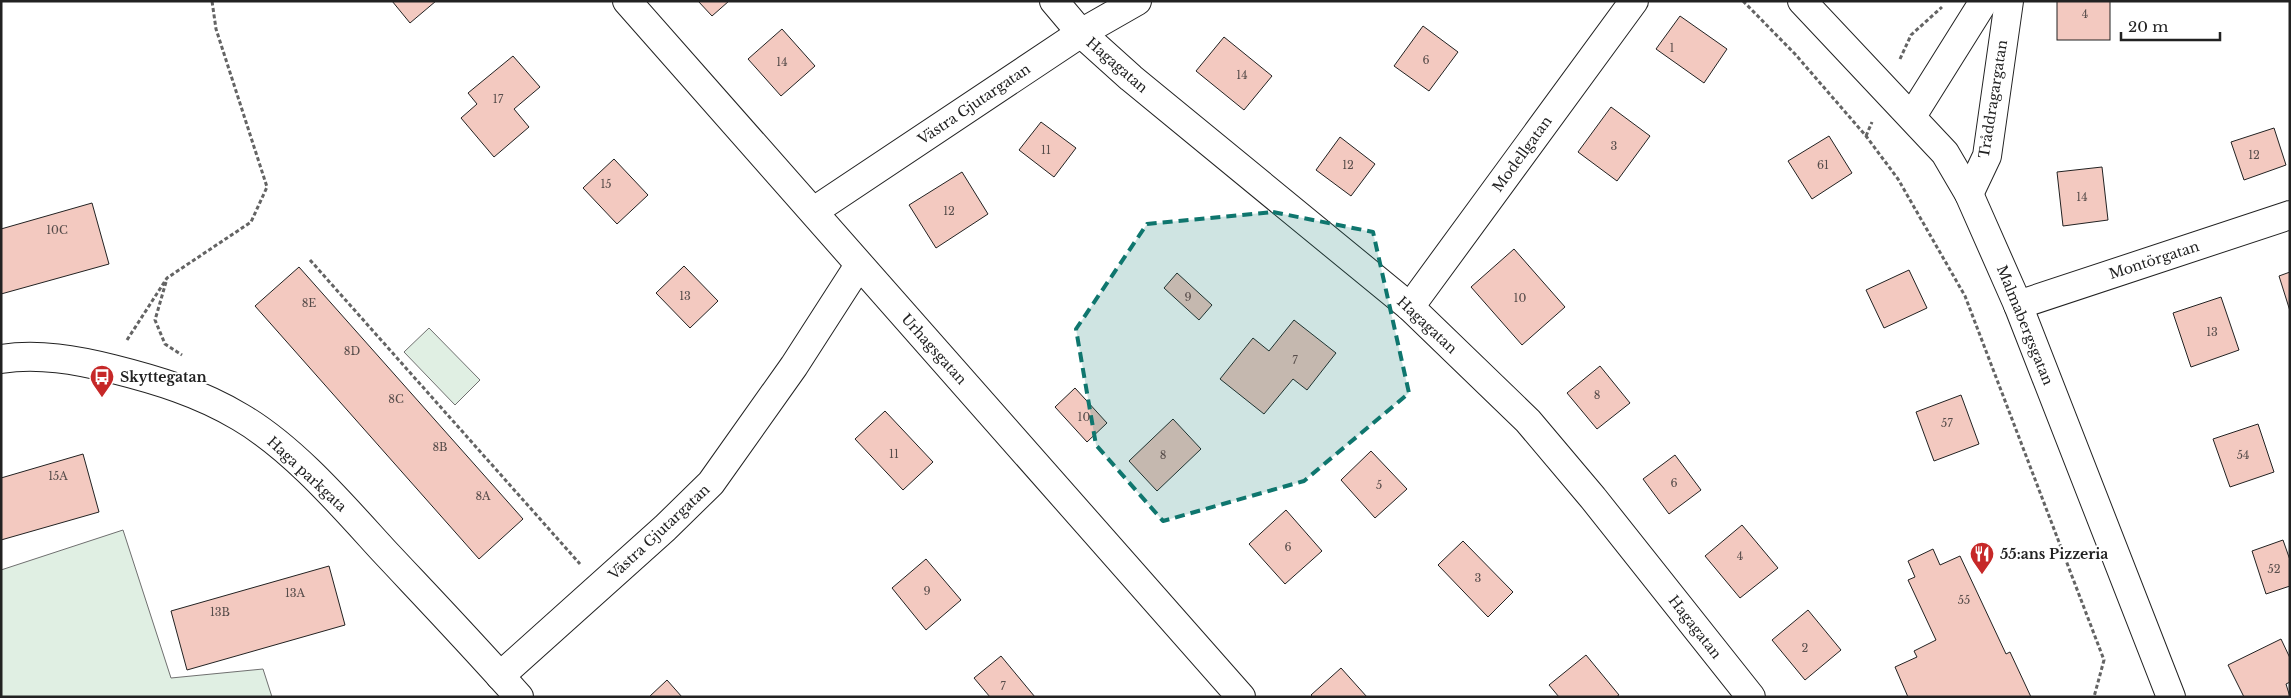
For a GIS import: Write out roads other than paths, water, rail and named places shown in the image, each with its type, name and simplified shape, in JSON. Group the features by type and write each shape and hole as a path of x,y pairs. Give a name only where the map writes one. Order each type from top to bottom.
{"street":[{"name":"Urhagsgatan","path":"627,1 1241,697"},
{"name":"Hagagatan","path":"1054,1 1081,33 1131,78 1410,307 1528,421 1593,498 1751,697"},
{"name":"Västra Gjutargatan","path":"814,211 1081,33 1137,1"},
{"name":"Modellgatan","path":"1410,307 1634,1"},
{"name":"Malmabergsgatan","path":"1802,1 1945,153 1969,194 2018,305 2171,697"},
{"path":"1912,116 1984,1"},
{"name":"Tråddragargatan","path":"1969,194 1987,156 2009,1"},
{"name":"Montörgatan","path":"2018,305 2290,216"},
{"name":"Västra Gjutargatan","path":"500,676 711,483 794,366 859,265"},
{"name":"Haga parkgata","path":"1,359 16,356 77,360 153,379 205,399 241,417 284,450 350,514 519,697"}],"place":[{"name":"Skyttegatan","path":"102,398"},
{"name":"55:ans Pizzeria","path":"1982,575"}]}
